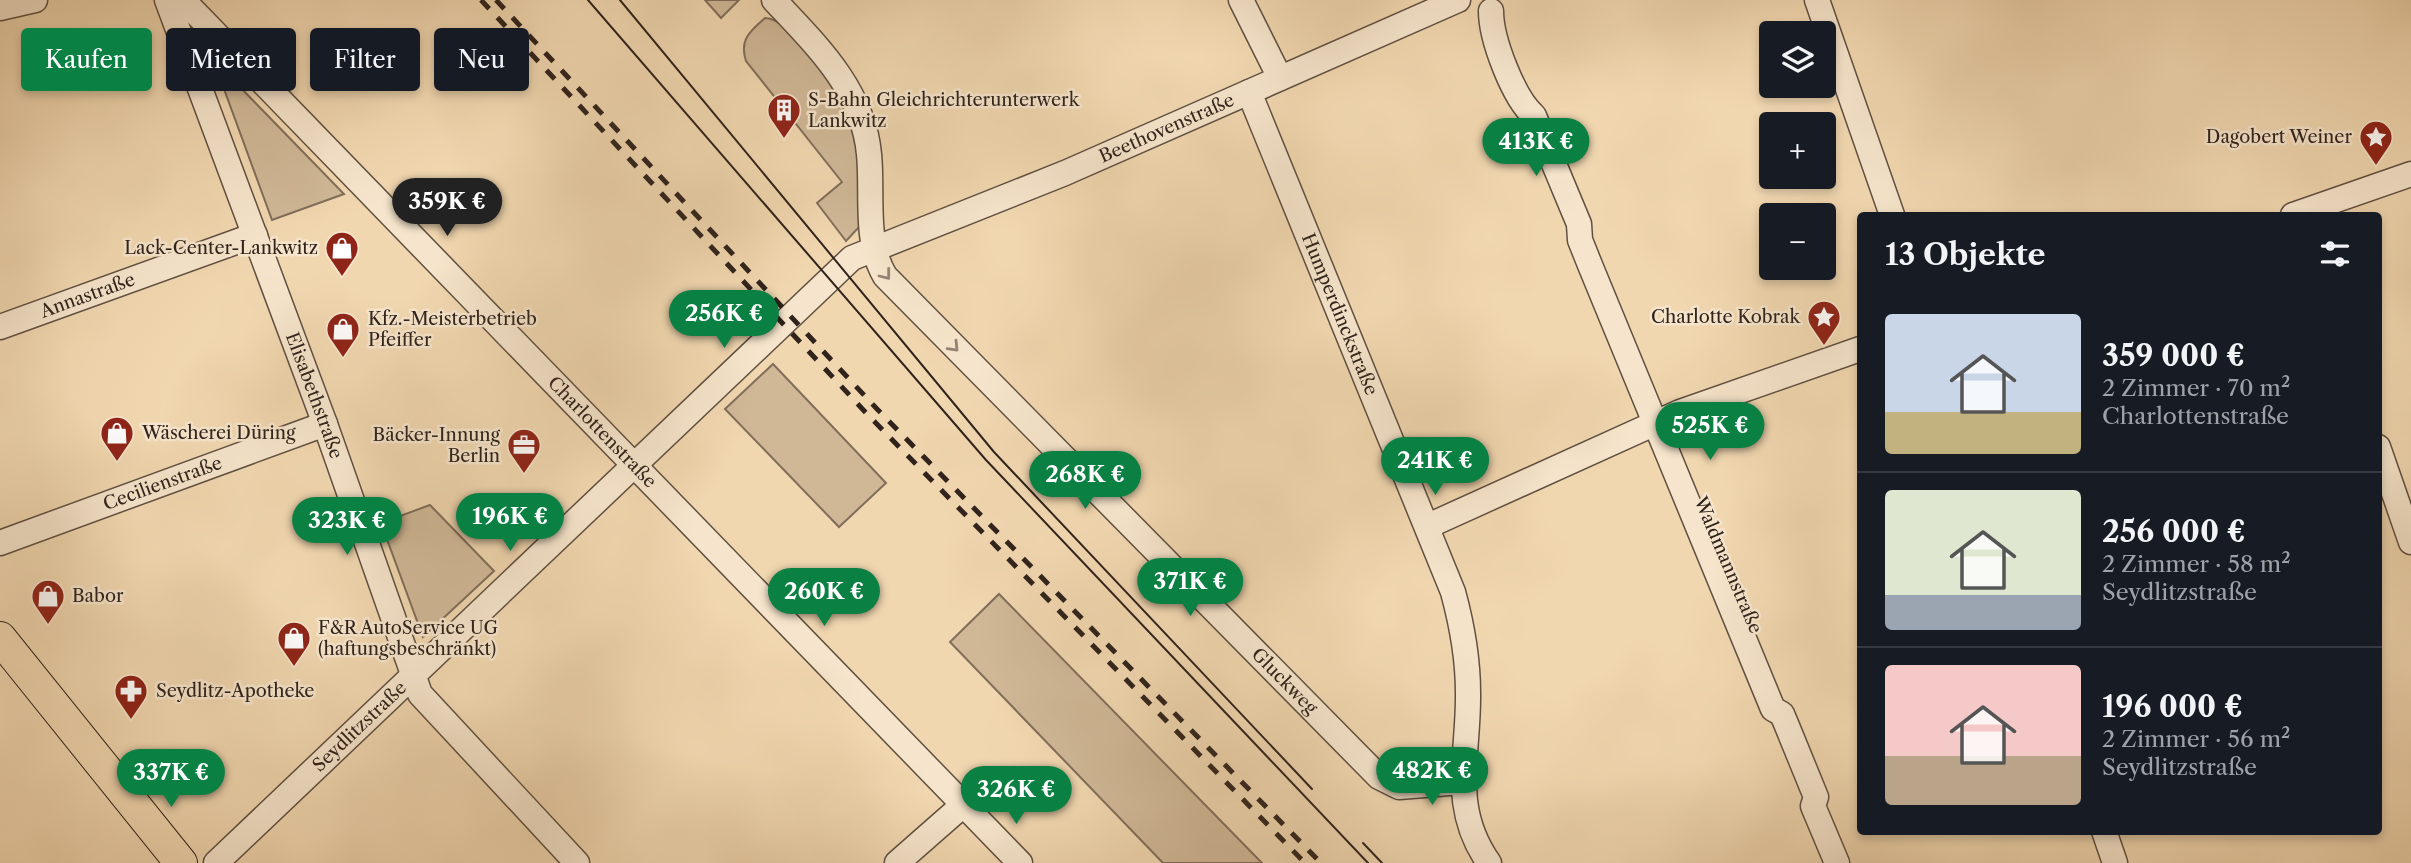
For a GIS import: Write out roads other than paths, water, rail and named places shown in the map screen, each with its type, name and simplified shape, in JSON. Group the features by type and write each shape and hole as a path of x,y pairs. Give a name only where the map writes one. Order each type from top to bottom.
{"main road":[{"path":"0,638 181,863"}],"street":[{"path":"0,8 34,0"},
{"name":"Elisabethstraße","path":"167,0 325,424 420,694 576,863"},
{"name":"Charlottenstraße","path":"183,0 1020,863"},
{"path":"774,0 842,78 862,117 869,151 872,248"},
{"path":"1241,0 1280,78"},
{"name":"Beethovenstraße","path":"872,248 1054,177 1458,0"},
{"path":"1817,0 1891,212"},
{"name":"Waldmannstraße","path":"1489,6 1491,30 1524,106 1534,116 1579,223 1580,240 1596,263 1773,709 1782,714 1816,797 1813,806 1837,863"},
{"name":"Humperdinckstraße","path":"1249,92 1453,592 1464,643 1468,692 1462,782"},
{"path":"2305,212 2411,174"},
{"name":"Annastraße","path":"0,327 255,235"},
{"name":"Seydlitzstraße","path":"216,863 852,258 872,248"},
{"name":"Gluckweg","path":"872,248 885,276 906,298 1379,777 1399,787 1462,782"},
{"path":"1427,526 1661,422 1857,350"},
{"name":"Cecilienstraße","path":"0,542 325,424"},
{"path":"2382,459 2411,542"},
{"path":"1462,782 1465,817 1489,863"},
{"name":"Waldmannstraße","path":"1816,797 1825,801 1850,863"},
{"path":"897,863 963,805"},
{"path":"2105,835 2115,863"}],"tram line":[{"path":"588,0 986,460 1368,863"},
{"path":"620,0 994,452 1312,789"},
{"path":"1363,843 1382,863"}],"railway":[{"path":"481,0 869,416 1305,863"},
{"path":"496,0 877,409 1321,863"}],"place":[{"name":"S-Bahn Gleichrichterunterwerk Lankwitz","path":"784,140"},
{"name":"Dagobert Weiner","path":"2376,167"},
{"name":"Lack-Center-Lankwitz","path":"342,278"},
{"name":"Charlotte Kobrak","path":"1824,347"},
{"name":"Kfz.-Meisterbetrieb Pfeiffer","path":"343,359"},
{"name":"Wäscherei Düring","path":"117,463"},
{"name":"Bäcker-Innung Berlin","path":"524,475"},
{"name":"Babor","path":"48,626"},
{"name":"F&R AutoService UG (haftungsbeschränkt)","path":"294,668"},
{"name":"Seydlitz-Apotheke","path":"131,721"}]}
